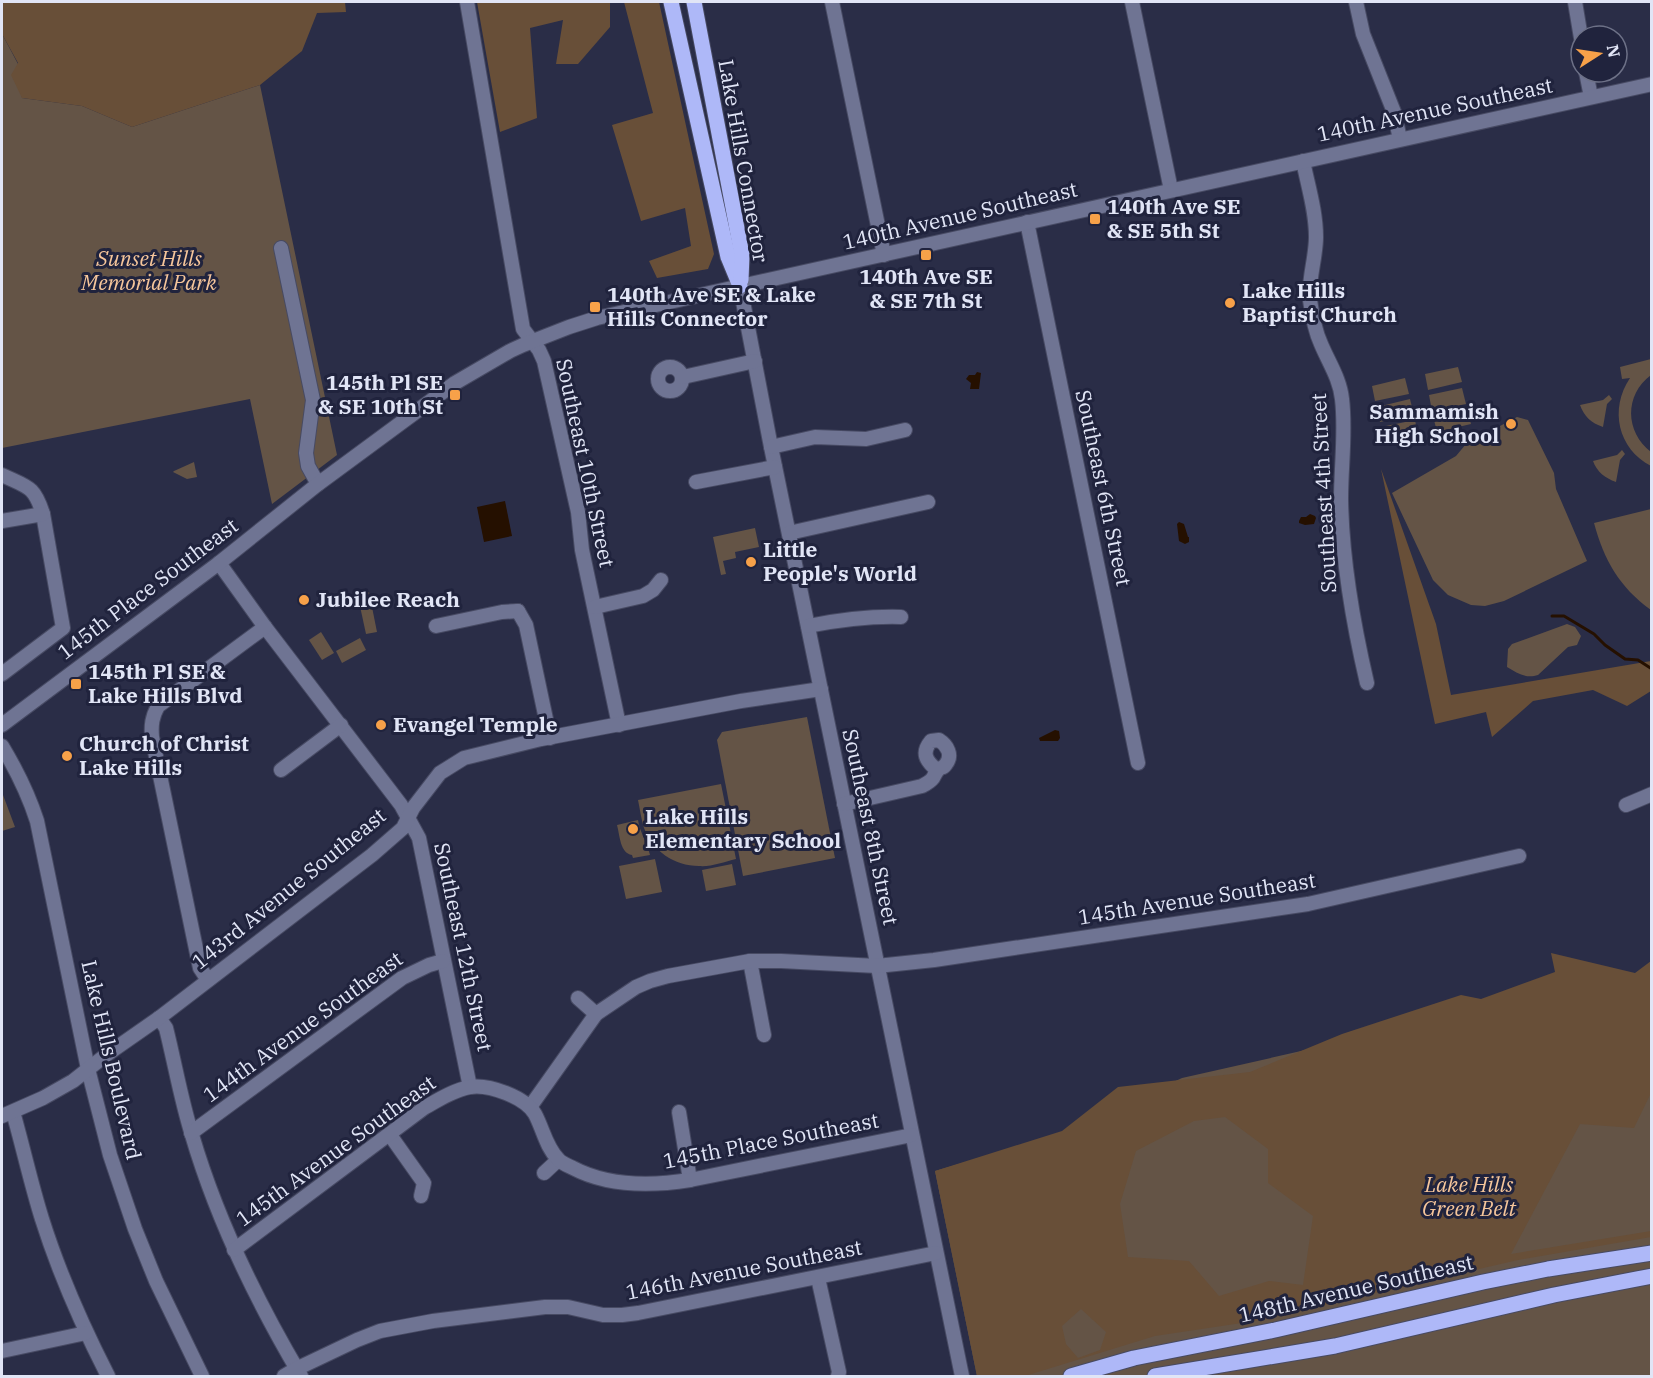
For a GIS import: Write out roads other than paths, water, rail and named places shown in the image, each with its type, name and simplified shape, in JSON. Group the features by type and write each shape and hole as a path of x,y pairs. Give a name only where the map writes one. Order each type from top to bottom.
{"main road":[{"name":"Lake Hills Connector","path":"671,2 728,257 740,286"},
{"name":"Lake Hills Connector","path":"694,2 742,255 740,286"},
{"path":"1635,1280 1626,1273 1626,1267 1631,1261 1647,1254"},
{"name":"148th Avenue Southeast","path":"1071,1377 1134,1358 1275,1330 1494,1280 1647,1254"},
{"path":"1155,1377 1335,1346 1554,1295 1652,1276"},
{"path":"1258,1360 1279,1352 1282,1340 1275,1330"}],"street":[{"name":"Southeast 10th Street","path":"467,2 523,329 544,361 578,512 582,550 619,724"},
{"path":"832,2 884,255"},
{"path":"1132,2 1171,190"},
{"path":"1356,2 1363,34 1394,112 1400,139"},
{"path":"1575,2 1579,24"},
{"path":"1588,84 1591,97"},
{"name":"140th Avenue Southeast","path":"318,484 455,383 510,351 592,320 1652,84"},
{"name":"Southeast 4th Street","path":"1303,161 1316,225 1310,299 1320,343 1336,374 1342,400 1341,499 1345,558 1367,683"},
{"name":"Southeast 6th Street","path":"1027,222 1138,763"},
{"path":"281,248 313,400 306,453 308,466 318,484"},
{"name":"Southeast 8th Street","path":"740,286 962,1377"},
{"path":"682,376 755,361"},
{"path":"771,447 815,438 866,439 905,430"},
{"path":"696,482 775,467"},
{"path":"2,475 32,489 38,497 63,628 2,674"},
{"name":"145th Place Southeast","path":"2,725 219,563 318,484"},
{"path":"789,532 928,502"},
{"path":"2,521 43,514"},
{"name":"Southeast 12th Street","path":"219,563 401,805 419,838 470,1087"},
{"path":"595,607 643,596 661,580"},
{"path":"436,626 520,607 526,625 550,738"},
{"path":"808,626 872,616 900,616"},
{"path":"208,980 200,968 151,725 158,706 265,627"},
{"name":"143rd Avenue Southeast","path":"7,1114 74,1081 372,855 403,828 430,784 455,762 475,754 619,724 741,701 821,689"},
{"path":"281,770 341,725"},
{"name":"Lake Hills Boulevard","path":"2,746 20,776 31,801 39,829 88,1069 110,1155 135,1229 156,1281 202,1377"},
{"path":"844,804 921,786 929,782 937,770"},
{"path":"1626,805 1652,794"},
{"name":"145th Avenue Southeast","path":"234,1250 424,1108 451,1094 470,1087 490,1089 510,1094 530,1107 596,1014 629,991 650,981 750,962 781,961 877,966 946,959 1308,904 1520,856"},
{"name":"144th Avenue Southeast","path":"191,1133 402,978 444,961"},
{"path":"750,962 764,1035"},
{"path":"578,998 596,1014"},
{"path":"159,1018 166,1028 191,1133 207,1184 234,1250 264,1313 299,1373"},
{"path":"530,1107 558,1160 544,1173"},
{"path":"679,1112 690,1180"},
{"path":"7,1114 66,1285 108,1377"},
{"path":"390,1135 424,1183 422,1196"},
{"name":"145th Place Southeast","path":"558,1160 579,1172 613,1181 631,1184 660,1184 912,1135"},
{"name":"146th Avenue Southeast","path":"284,1377 299,1373 357,1340 380,1331 433,1321 545,1307 568,1307 603,1315 622,1315 936,1253"},
{"path":"818,1278 838,1377"},
{"path":"2,1351 86,1333"}],"waterway":[{"path":"1552,616 1564,616 1594,634 1625,659 1638,660 1652,669"}],"place":[{"name":"140th Ave SE & SE 5th St","path":"1095,219"},
{"name":"140th Ave SE & SE 7th St","path":"926,255"},
{"name":"Lake Hills Baptist Church","path":"1230,303"},
{"name":"140th Ave SE & Lake Hills Connector","path":"595,307"},
{"name":"145th Pl SE & SE 10th St","path":"455,395"},
{"name":"Sammamish High School","path":"1511,424"},
{"name":"Little People's World","path":"751,562"},
{"name":"Jubilee Reach","path":"304,600"},
{"name":"145th Pl SE & Lake Hills Blvd","path":"76,684"},
{"name":"Evangel Temple","path":"381,725"},
{"name":"Church of Christ Lake Hills","path":"67,756"},
{"name":"Lake Hills Elementary School","path":"633,829"}],"park label":[{"name":"Sunset Hills Memorial Park","path":"149,271"},
{"name":"Lake Hills Green Belt","path":"1469,1197"}]}
